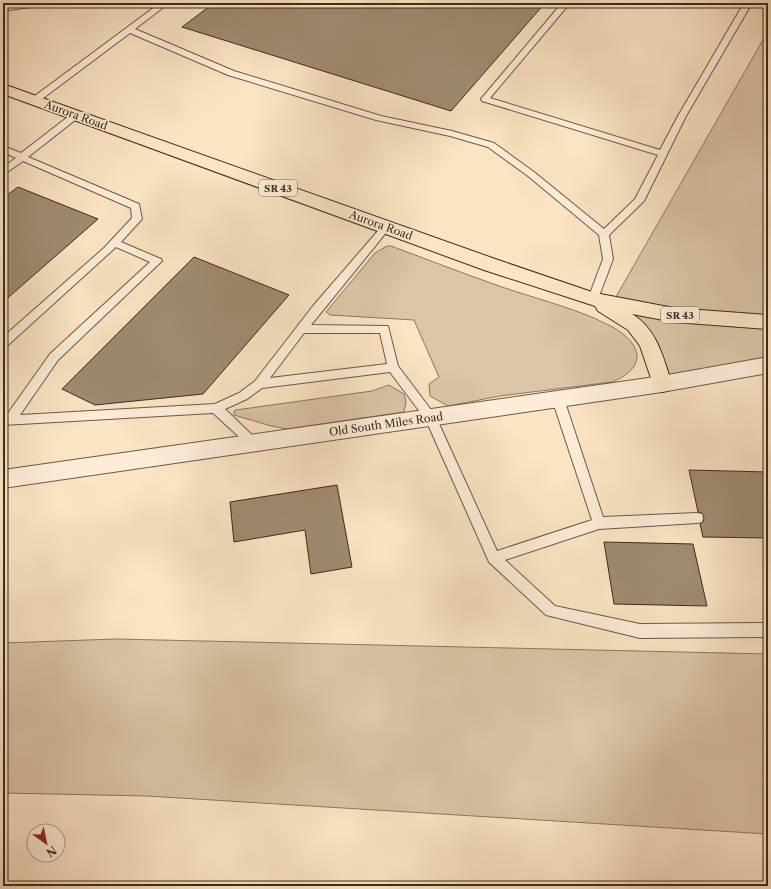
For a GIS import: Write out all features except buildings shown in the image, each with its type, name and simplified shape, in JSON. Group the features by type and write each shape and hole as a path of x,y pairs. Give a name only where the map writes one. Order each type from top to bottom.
{"main road":[{"name":"Aurora Road","path":"3,89 491,265 593,299 674,314 768,322"},
{"path":"593,299 635,325 649,344 662,384"}],"street":[{"name":"Old South Miles Road","path":"3,479 662,384 768,365"}],"lane":[{"path":"4,10 44,3"},
{"path":"35,100 166,3"},
{"path":"566,3 485,99 662,154"},
{"path":"604,234 639,201 682,116 748,3"},
{"path":"130,30 231,73 379,118 452,134 491,145 531,174 604,234 608,259 593,299"},
{"path":"3,172 76,115"},
{"path":"3,149 136,206 137,218 115,243 3,343"},
{"path":"7,420 216,408 242,396 259,384 317,309 386,227"},
{"path":"7,420 54,357 158,261 115,243"},
{"path":"302,329 384,329 394,367 431,418 494,558 551,611 640,631 768,630"},
{"path":"259,384 394,367"},
{"path":"558,399 599,523"},
{"path":"216,408 253,443"},
{"path":"494,558 599,523 697,518"}],"shaded area":[{"path":"768,31 768,365 662,384 649,344 609,309"},
{"path":"387,246 391,246 516,292 594,318 616,329 631,341 637,355 636,362 628,373 612,382 500,396 448,406 430,396 429,384 439,377 414,320 330,315 326,312 375,253"},
{"path":"389,385 404,394 406,402 404,412 287,429 234,415 234,411 236,410 372,391"},
{"path":"116,639 768,654 768,834 147,796 3,793 3,643"}]}
